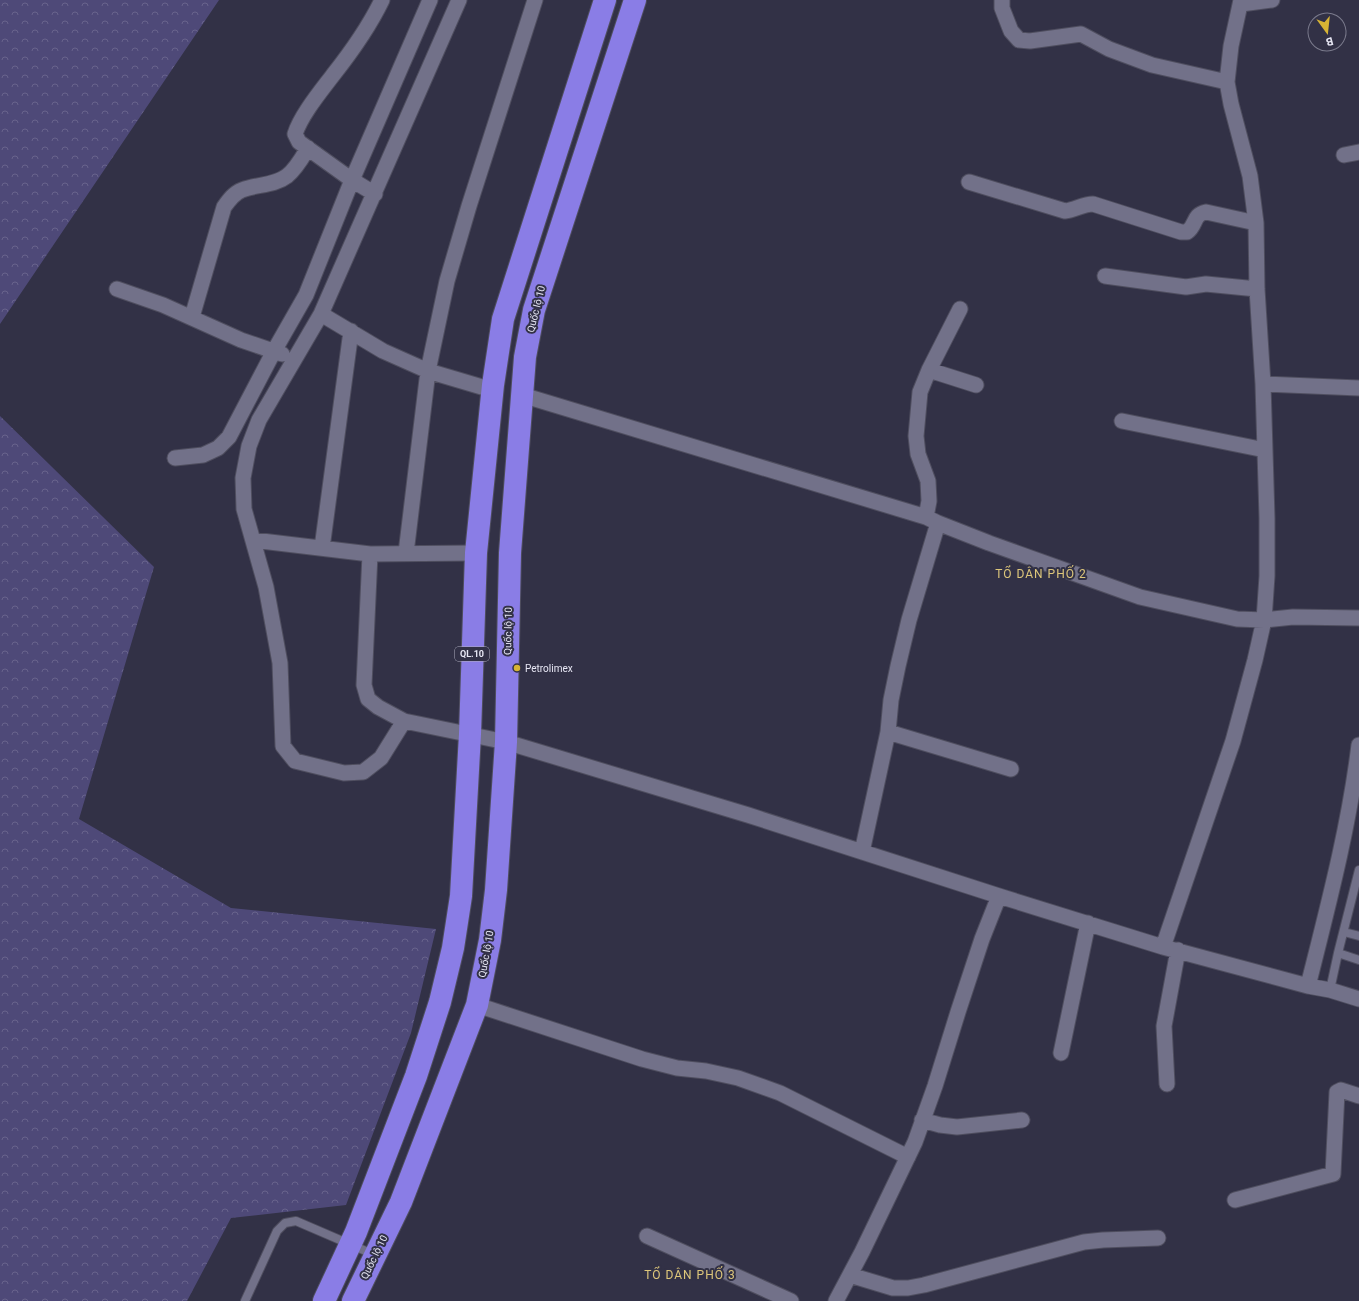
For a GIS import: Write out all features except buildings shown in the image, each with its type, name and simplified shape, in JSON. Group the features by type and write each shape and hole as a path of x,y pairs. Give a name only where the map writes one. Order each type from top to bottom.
{"highway":[{"name":"QL.10","path":"324,1301 350,1244 416,1076 440,1002 451,956 460,896 470,734 476,553 492,390 503,319 605,0"},
{"name":"Quốc lộ 10","path":"353,1301 401,1202 477,1005 490,940 496,890 506,742 510,553 525,357 534,310 635,0"}],"street":[{"path":"364,187 299,142 295,134 298,126 323,88 359,41 382,0"},
{"path":"174,458 203,455 218,448 228,437 284,355 321,314 331,266 364,187 430,0"},
{"path":"404,721 381,758 364,772 344,773 295,761 283,746 280,663 266,587 244,509 243,478 249,446 306,295 331,266 364,187 460,0"},
{"path":"406,553 428,371 447,281 535,0"},
{"path":"1002,0 1002,8 1011,31 1019,40 1030,41 1081,34 1109,49 1152,65 1227,82"},
{"path":"1167,1084 1164,1026 1171,948 1233,741 1255,660 1264,620 1267,576 1265,450 1263,384 1257,289 1256,223 1250,176 1231,104 1227,82 1231,46 1241,2 1272,0"},
{"path":"192,317 224,207 231,197 241,190 277,181 287,176 308,148"},
{"path":"1344,155 1359,152"},
{"path":"969,182 1065,211 1074,211 1086,204 1093,204 1181,232 1188,232 1192,229 1196,218 1200,214 1206,212 1256,223"},
{"path":"1105,276 1186,287 1206,284 1257,289"},
{"path":"117,289 163,305 235,337 284,355"},
{"path":"862,852 888,732 891,700 932,520 928,482 918,454 916,436 920,392 929,370 960,309"},
{"path":"321,314 383,351 428,371 492,390"},
{"path":"322,548 351,331"},
{"path":"929,370 976,385"},
{"path":"1263,384 1359,388"},
{"path":"522,396 932,520 1140,597 1237,619 1264,620 1293,617 1359,618"},
{"path":"1122,421 1265,450"},
{"path":"253,540 370,554 476,553"},
{"path":"370,554 364,685 368,699 378,707 404,721 506,742 748,815 999,896 1088,923 1308,986 1330,990 1359,1000"},
{"path":"888,732 1011,769"},
{"path":"1308,986 1347,824 1355,780 1359,745"},
{"path":"836,1301 915,1142 935,1086 980,946 999,896"},
{"path":"1061,1053 1088,923"},
{"path":"477,1005 677,1068 706,1071 738,1078 780,1093 908,1158"},
{"path":"1235,1200 1333,1174 1337,1092 1341,1090 1359,1096"},
{"path":"922,1120 940,1125 957,1127 1022,1120"},
{"path":"647,1236 790,1301"},
{"path":"850,1275 893,1288 908,1288 1084,1242 1158,1238"}],"lane":[{"path":"1330,990 1359,870"},
{"path":"1344,932 1359,936"},
{"path":"1338,953 1359,960"},
{"path":"245,1301 278,1231 285,1223 296,1221 375,1255"}],"green space":[{"path":"0,0 219,0 0,324"},
{"path":"0,416 154,567 79,819 231,908 436,929 411,1033 346,1205 231,1218 187,1301 0,1301"}],"place":[{"name":"Petrolimex","path":"517,668"}],"district":[{"name":"TỔ DÂN PHỐ 2","path":"1041,574"},
{"name":"TỔ DÂN PHỐ 3","path":"690,1275"}]}
